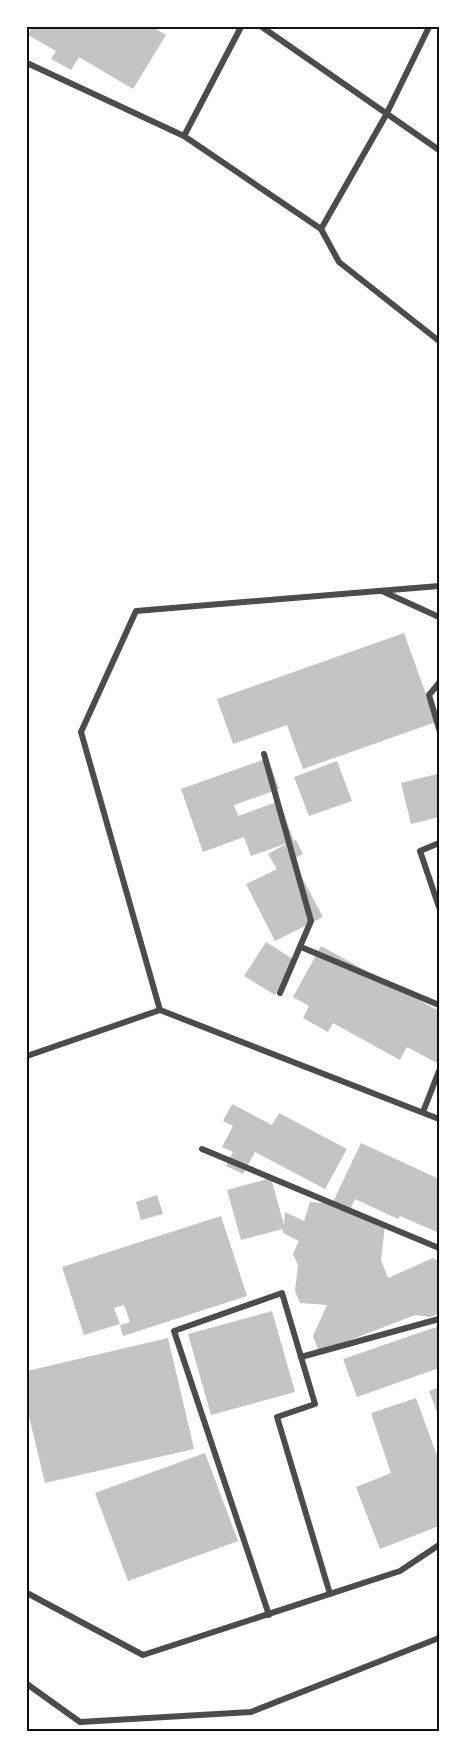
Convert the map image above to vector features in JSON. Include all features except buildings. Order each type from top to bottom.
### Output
[{"type":"street","points":[[184,136],[241,27]]},
{"type":"street","points":[[262,27],[439,150]]},
{"type":"street","points":[[321,229],[386,115],[429,27]]},
{"type":"street","points":[[27,63],[184,136],[321,229],[339,262],[439,341]]},
{"type":"street","points":[[160,1010],[81,732],[136,611],[439,586]]},
{"type":"street","points":[[382,591],[439,617]]},
{"type":"street","points":[[439,682],[429,695],[439,729]]},
{"type":"street","points":[[264,754],[311,921],[280,993]]},
{"type":"street","points":[[439,843],[420,851],[439,907]]},
{"type":"street","points":[[301,946],[439,1005]]},
{"type":"street","points":[[27,1056],[160,1010],[439,1119]]},
{"type":"street","points":[[423,1112],[439,1071]]},
{"type":"street","points":[[202,1149],[439,1248]]},
{"type":"street","points":[[269,1615],[174,1331],[282,1293],[315,1404],[277,1417],[330,1594]]},
{"type":"street","points":[[301,1357],[439,1319]]},
{"type":"street","points":[[27,1593],[143,1655],[400,1570],[439,1545]]},
{"type":"street","points":[[27,1684],[80,1722],[251,1712],[439,1638]]}]
